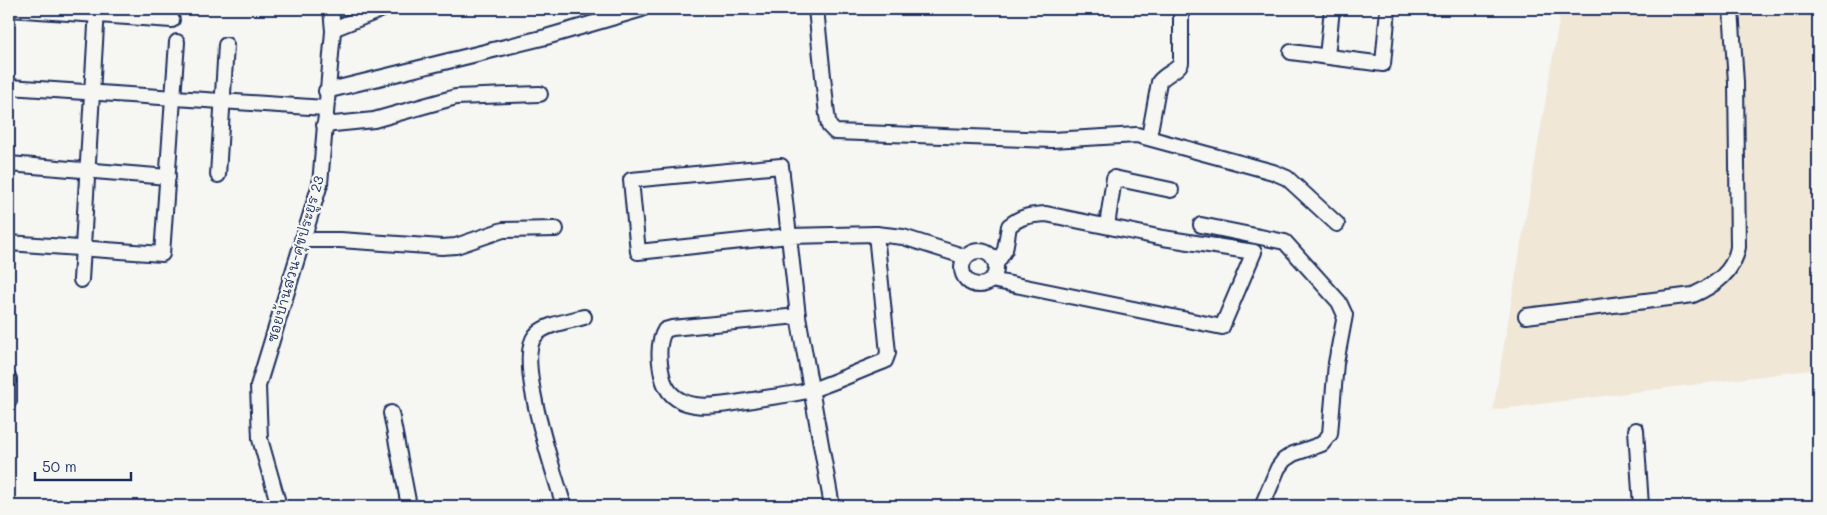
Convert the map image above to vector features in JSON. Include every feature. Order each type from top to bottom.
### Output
[{"type":"street","points":[[9,9],[97,12],[172,20]]},
{"type":"street","name":"ซอยบ้านสวน-ศุขประยูร 23","points":[[279,506],[260,439],[258,386],[320,184],[326,91],[333,29],[331,9]]},
{"type":"street","points":[[333,29],[383,9]]},
{"type":"street","points":[[326,91],[546,36],[642,9]]},
{"type":"street","points":[[816,9],[827,115],[829,126],[835,132],[1052,140],[1122,135],[1149,137],[1273,172],[1287,178],[1337,224]]},
{"type":"street","points":[[1149,137],[1160,82],[1164,76],[1178,69],[1181,63],[1181,9]]},
{"type":"street","points":[[1327,56],[1332,9]]},
{"type":"street","points":[[1291,52],[1383,64],[1388,9]]},
{"type":"street","points":[[1526,316],[1693,294],[1716,283],[1730,270],[1736,260],[1738,247],[1736,82],[1731,9]]},
{"type":"street","points":[[81,280],[97,12]]},
{"type":"street","points":[[9,242],[162,254],[177,42]]},
{"type":"street","points":[[218,175],[226,45]]},
{"type":"street","points":[[9,87],[325,108]]},
{"type":"street","points":[[324,125],[374,120],[456,96],[540,94]]},
{"type":"street","points":[[9,164],[168,177]]},
{"type":"street","points":[[832,506],[798,316],[789,236],[781,166],[631,180],[638,252],[789,236],[876,234],[903,237],[966,257]]},
{"type":"street","points":[[1107,226],[1114,178],[1171,190]]},
{"type":"street","points":[[991,280],[1222,327],[1254,252],[1046,214],[1024,216],[1009,226],[1005,250],[996,264],[995,275],[991,280],[981,285],[969,282],[962,272],[966,257],[970,253],[981,251],[990,255],[996,264]]},
{"type":"street","points":[[1201,225],[1285,242],[1339,302],[1344,315],[1336,363],[1330,434],[1322,444],[1293,454],[1284,460],[1262,506]]},
{"type":"street","points":[[302,240],[340,240],[442,247],[456,246],[503,230],[556,229]]},
{"type":"street","points":[[798,316],[664,330],[659,353],[660,366],[668,391],[674,397],[700,406],[710,407],[812,389],[888,359],[876,234]]},
{"type":"street","points":[[564,506],[532,390],[529,366],[530,348],[535,336],[545,329],[584,317]]},
{"type":"street","points":[[9,379],[9,401]]},
{"type":"street","points":[[391,414],[409,506]]},
{"type":"street","points":[[1636,430],[1641,506]]},
{"type":"shaded area","points":[[1561,9],[1818,9],[1818,369],[1493,410]]}]
